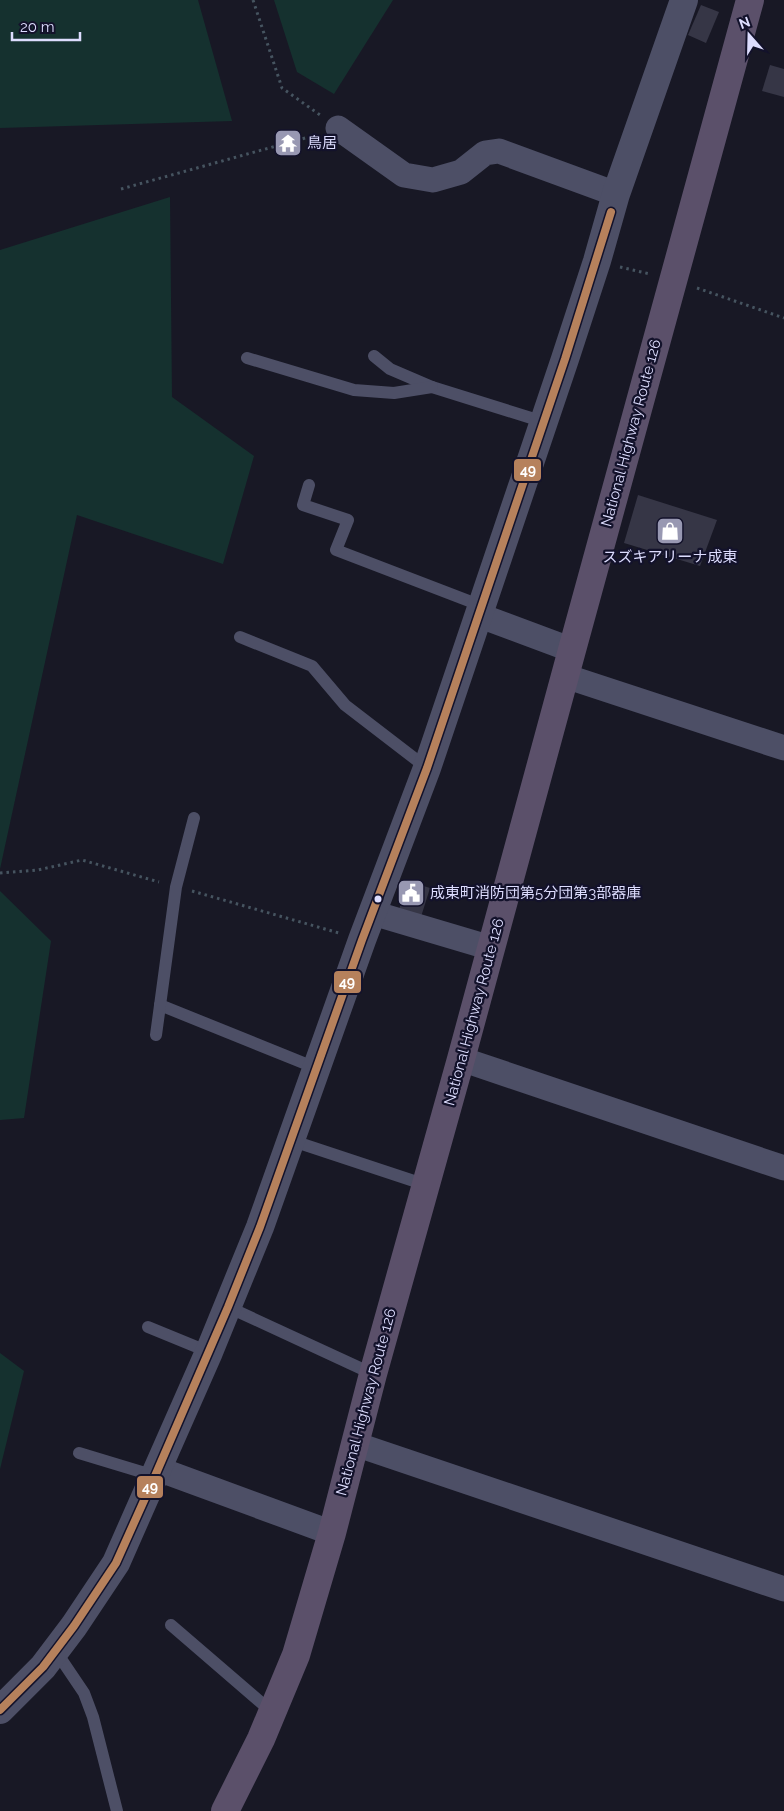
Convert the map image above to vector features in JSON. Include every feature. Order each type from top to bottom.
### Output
[{"type":"highway","name":"National Highway Route 126","points":[[225,1811],[272,1712],[296,1655],[332,1533],[373,1374],[462,1059],[750,0]]},
{"type":"street","points":[[0,1710],[43,1667],[74,1626],[116,1563],[209,1352],[260,1227],[316,1068],[427,768],[544,422],[597,261],[616,194],[684,0]]},
{"type":"street","points":[[338,128],[404,175],[433,180],[461,172],[485,153],[499,151],[616,194]]},
{"type":"street","points":[[480,610],[572,650]]},
{"type":"street","points":[[565,676],[784,748]]},
{"type":"street","points":[[373,913],[491,948]]},
{"type":"street","points":[[462,1059],[784,1168]]},
{"type":"street","points":[[354,1444],[784,1589]]},
{"type":"street","points":[[157,1473],[332,1533]]},
{"type":"lane","points":[[374,356],[390,369],[432,387],[544,422]]},
{"type":"lane","points":[[247,358],[354,390],[394,393],[432,387]]},
{"type":"lane","points":[[309,486],[303,505],[348,520],[336,550],[480,610]]},
{"type":"lane","points":[[240,637],[312,666],[345,706],[427,768]]},
{"type":"lane","points":[[156,1035],[176,886],[194,818]]},
{"type":"lane","points":[[160,1005],[316,1068]]},
{"type":"lane","points":[[290,1140],[426,1186]]},
{"type":"lane","points":[[228,1307],[373,1374]]},
{"type":"lane","points":[[148,1327],[209,1352]]},
{"type":"lane","points":[[79,1453],[157,1473]]},
{"type":"lane","points":[[171,1625],[272,1712]]},
{"type":"lane","points":[[55,1650],[84,1693],[93,1718],[117,1811]]},
{"type":"path","points":[[253,0],[282,88],[338,128]]},
{"type":"path","points":[[121,190],[338,128]]},
{"type":"green space","points":[[0,0],[198,0],[232,121],[0,128]]},
{"type":"green space","points":[[274,0],[393,0],[334,94],[297,72]]},
{"type":"green space","points":[[170,197],[172,397],[254,456],[223,564],[77,515],[0,869],[0,250]]},
{"type":"green space","points":[[0,891],[51,941],[24,1118],[0,1120]]},
{"type":"green space","points":[[0,1353],[24,1371],[0,1469]]},
{"type":"building","points":[[701,5],[719,12],[706,43],[688,35]]},
{"type":"building","points":[[770,65],[784,69],[784,97],[762,91]]},
{"type":"building","name":"スズキアリーナ成東","points":[[638,495],[717,520],[700,566],[624,543]]},
{"type":"building","points":[[408,881],[430,888],[420,920],[398,913]]},
{"type":"transit line","name":"49","points":[[0,1710],[43,1667],[74,1626],[116,1563],[228,1307],[260,1227],[362,940],[427,768],[565,359],[611,212]]},
{"type":"place","name":"鳥居","points":[[288,143]]},
{"type":"place","name":"スズキアリーナ成東","points":[[670,531]]},
{"type":"place","name":"成東町消防団第5分団第3部器庫","points":[[411,893]]}]
